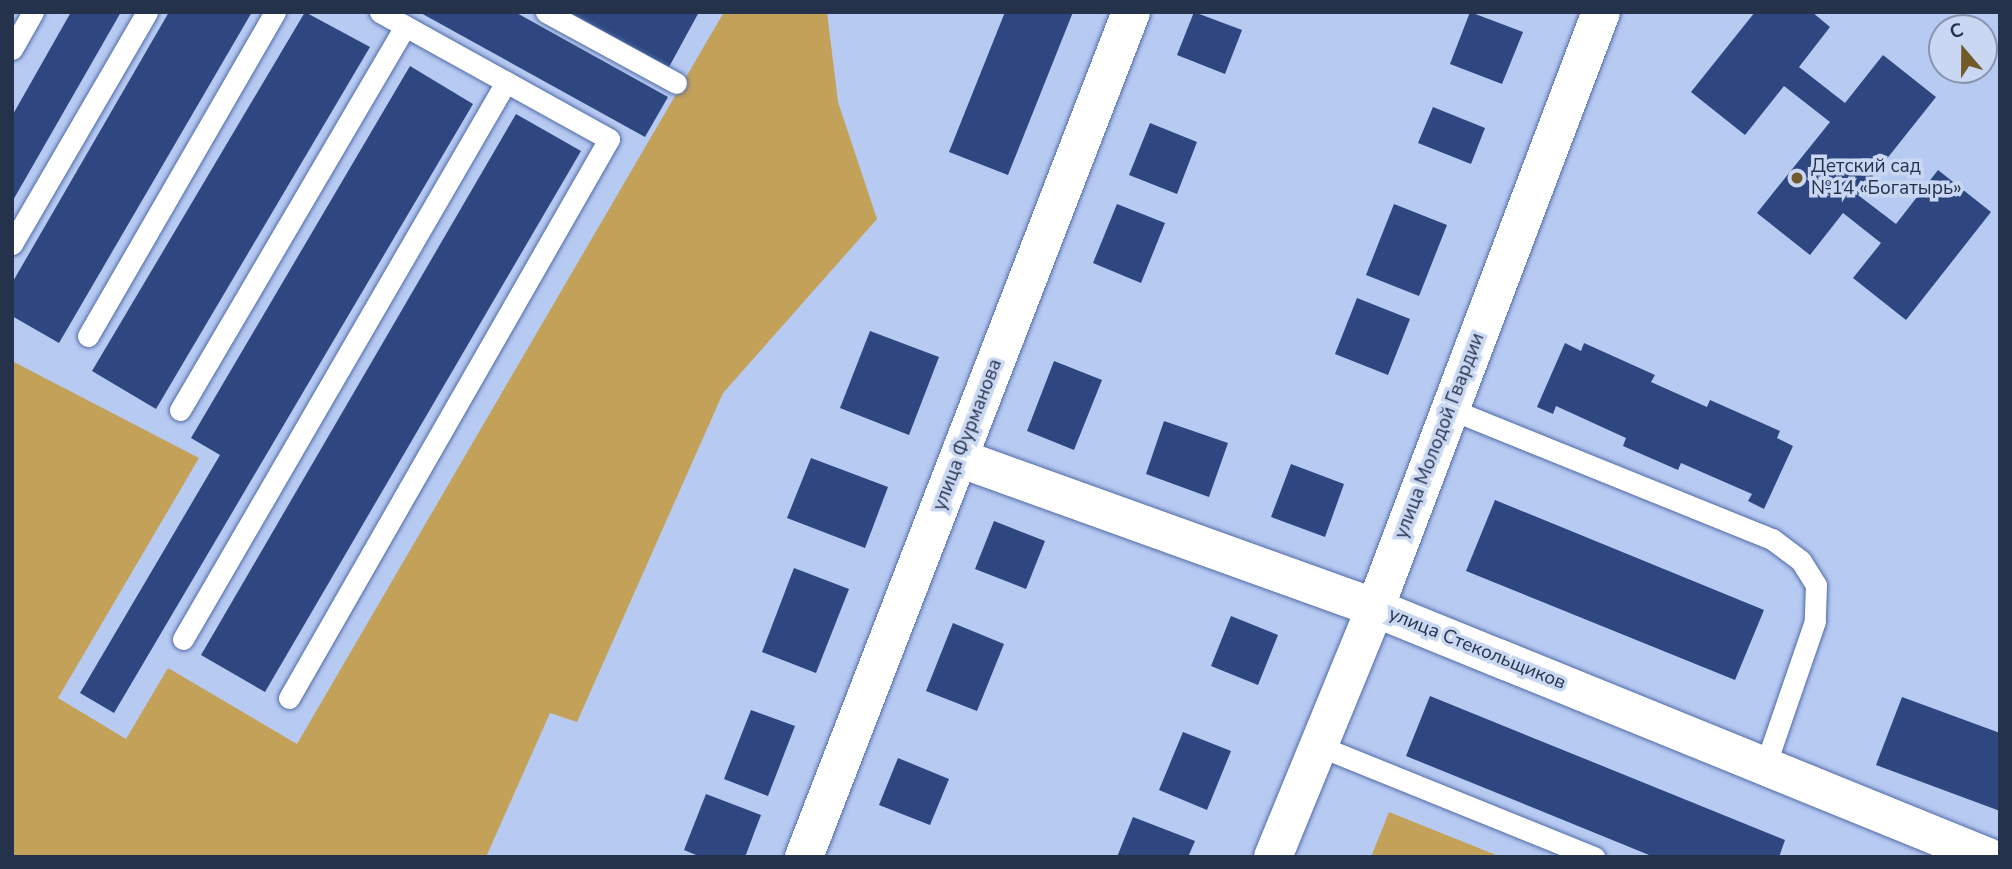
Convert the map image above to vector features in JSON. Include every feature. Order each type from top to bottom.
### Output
[{"type":"street","name":"улица Фурманова","points":[[816,853],[960,458],[1131,12]]},
{"type":"street","name":"улица Молодой Гвардии","points":[[1273,857],[1375,608],[1601,12]]},
{"type":"street","name":"улица Стекольщиков","points":[[960,458],[1375,608],[1988,857]]},
{"type":"lane","points":[[12,49],[33,12]]},
{"type":"lane","points":[[12,244],[147,12]]},
{"type":"lane","points":[[88,336],[275,12]]},
{"type":"lane","points":[[289,698],[609,139],[380,12]]},
{"type":"lane","points":[[546,12],[676,83]]},
{"type":"lane","points":[[180,410],[405,26]]},
{"type":"lane","points":[[183,639],[506,82]]},
{"type":"lane","points":[[1450,410],[1772,539],[1801,561],[1816,585],[1815,621],[1765,766]]},
{"type":"lane","points":[[1319,746],[1594,857]]},
{"type":"shaded area","points":[[724,12],[827,12],[838,102],[877,219],[723,393],[577,722],[550,713],[486,857],[12,857],[12,361],[199,458],[58,698],[126,739],[168,668],[297,744]]},
{"type":"shaded area","points":[[1389,812],[1501,857],[1371,857]]},
{"type":"building","points":[[71,12],[121,12],[12,202],[12,116]]},
{"type":"building","points":[[169,12],[252,12],[59,343],[12,316],[12,283]]},
{"type":"building","points":[[305,12],[370,47],[156,409],[92,371]]},
{"type":"building","points":[[419,12],[515,12],[668,97],[645,137]]},
{"type":"building","points":[[569,12],[699,12],[669,67]]},
{"type":"building","points":[[1005,12],[1073,12],[1008,175],[949,152]]},
{"type":"building","points":[[1194,12],[1242,30],[1225,74],[1177,55]]},
{"type":"building","points":[[1470,12],[1523,32],[1502,84],[1450,64]]},
{"type":"building","points":[[1755,12],[1812,12],[1830,27],[1799,67],[1845,103],[1883,55],[1936,97],[1858,195],[1896,224],[1938,170],[1991,212],[1906,320],[1853,278],[1881,243],[1843,213],[1810,255],[1757,213],[1830,122],[1784,86],[1745,135],[1691,92]]},
{"type":"building","points":[[410,66],[473,104],[114,713],[80,693],[220,455],[191,438]]},
{"type":"building","points":[[1433,107],[1485,128],[1471,164],[1418,143]]},
{"type":"building","points":[[516,114],[581,151],[265,692],[201,655]]},
{"type":"building","points":[[1150,123],[1197,142],[1177,194],[1129,175]]},
{"type":"building","points":[[1117,204],[1165,223],[1141,283],[1093,263]]},
{"type":"building","points":[[1394,204],[1447,225],[1419,296],[1366,275]]},
{"type":"building","points":[[1357,298],[1410,319],[1388,375],[1335,354]]},
{"type":"building","points":[[870,331],[939,357],[909,435],[840,408]]},
{"type":"building","points":[[1565,343],[1581,351],[1584,343],[1655,375],[1651,382],[1707,407],[1710,400],[1780,431],[1777,438],[1793,446],[1764,509],[1748,501],[1752,494],[1681,463],[1678,470],[1623,446],[1626,438],[1556,406],[1553,414],[1537,407]]},
{"type":"building","points":[[1054,361],[1102,380],[1074,450],[1027,431]]},
{"type":"building","points":[[1164,421],[1228,443],[1209,497],[1146,474]]},
{"type":"building","points":[[811,458],[888,487],[865,548],[787,518]]},
{"type":"building","points":[[1291,464],[1344,484],[1325,537],[1271,517]]},
{"type":"building","points":[[1495,500],[1764,610],[1735,680],[1466,571]]},
{"type":"building","points":[[994,521],[1045,541],[1026,589],[975,569]]},
{"type":"building","points":[[794,568],[849,589],[816,673],[762,652]]},
{"type":"building","points":[[1231,616],[1278,635],[1258,685],[1211,666]]},
{"type":"building","points":[[953,623],[1004,644],[977,711],[926,691]]},
{"type":"building","points":[[1430,696],[1785,840],[1779,857],[1654,857],[1406,756]]},
{"type":"building","points":[[1902,697],[2000,733],[2000,811],[1876,765]]},
{"type":"building","points":[[751,710],[795,726],[768,796],[724,779]]},
{"type":"building","points":[[1183,732],[1231,751],[1207,810],[1159,790]]},
{"type":"building","points":[[898,758],[949,779],[930,825],[879,805]]},
{"type":"building","points":[[706,794],[761,815],[745,857],[701,857],[684,850]]},
{"type":"building","points":[[1133,817],[1195,841],[1188,857],[1117,857]]},
{"type":"place","name":"Детский сад №14 «Богатырь»","points":[[1797,178]]}]
